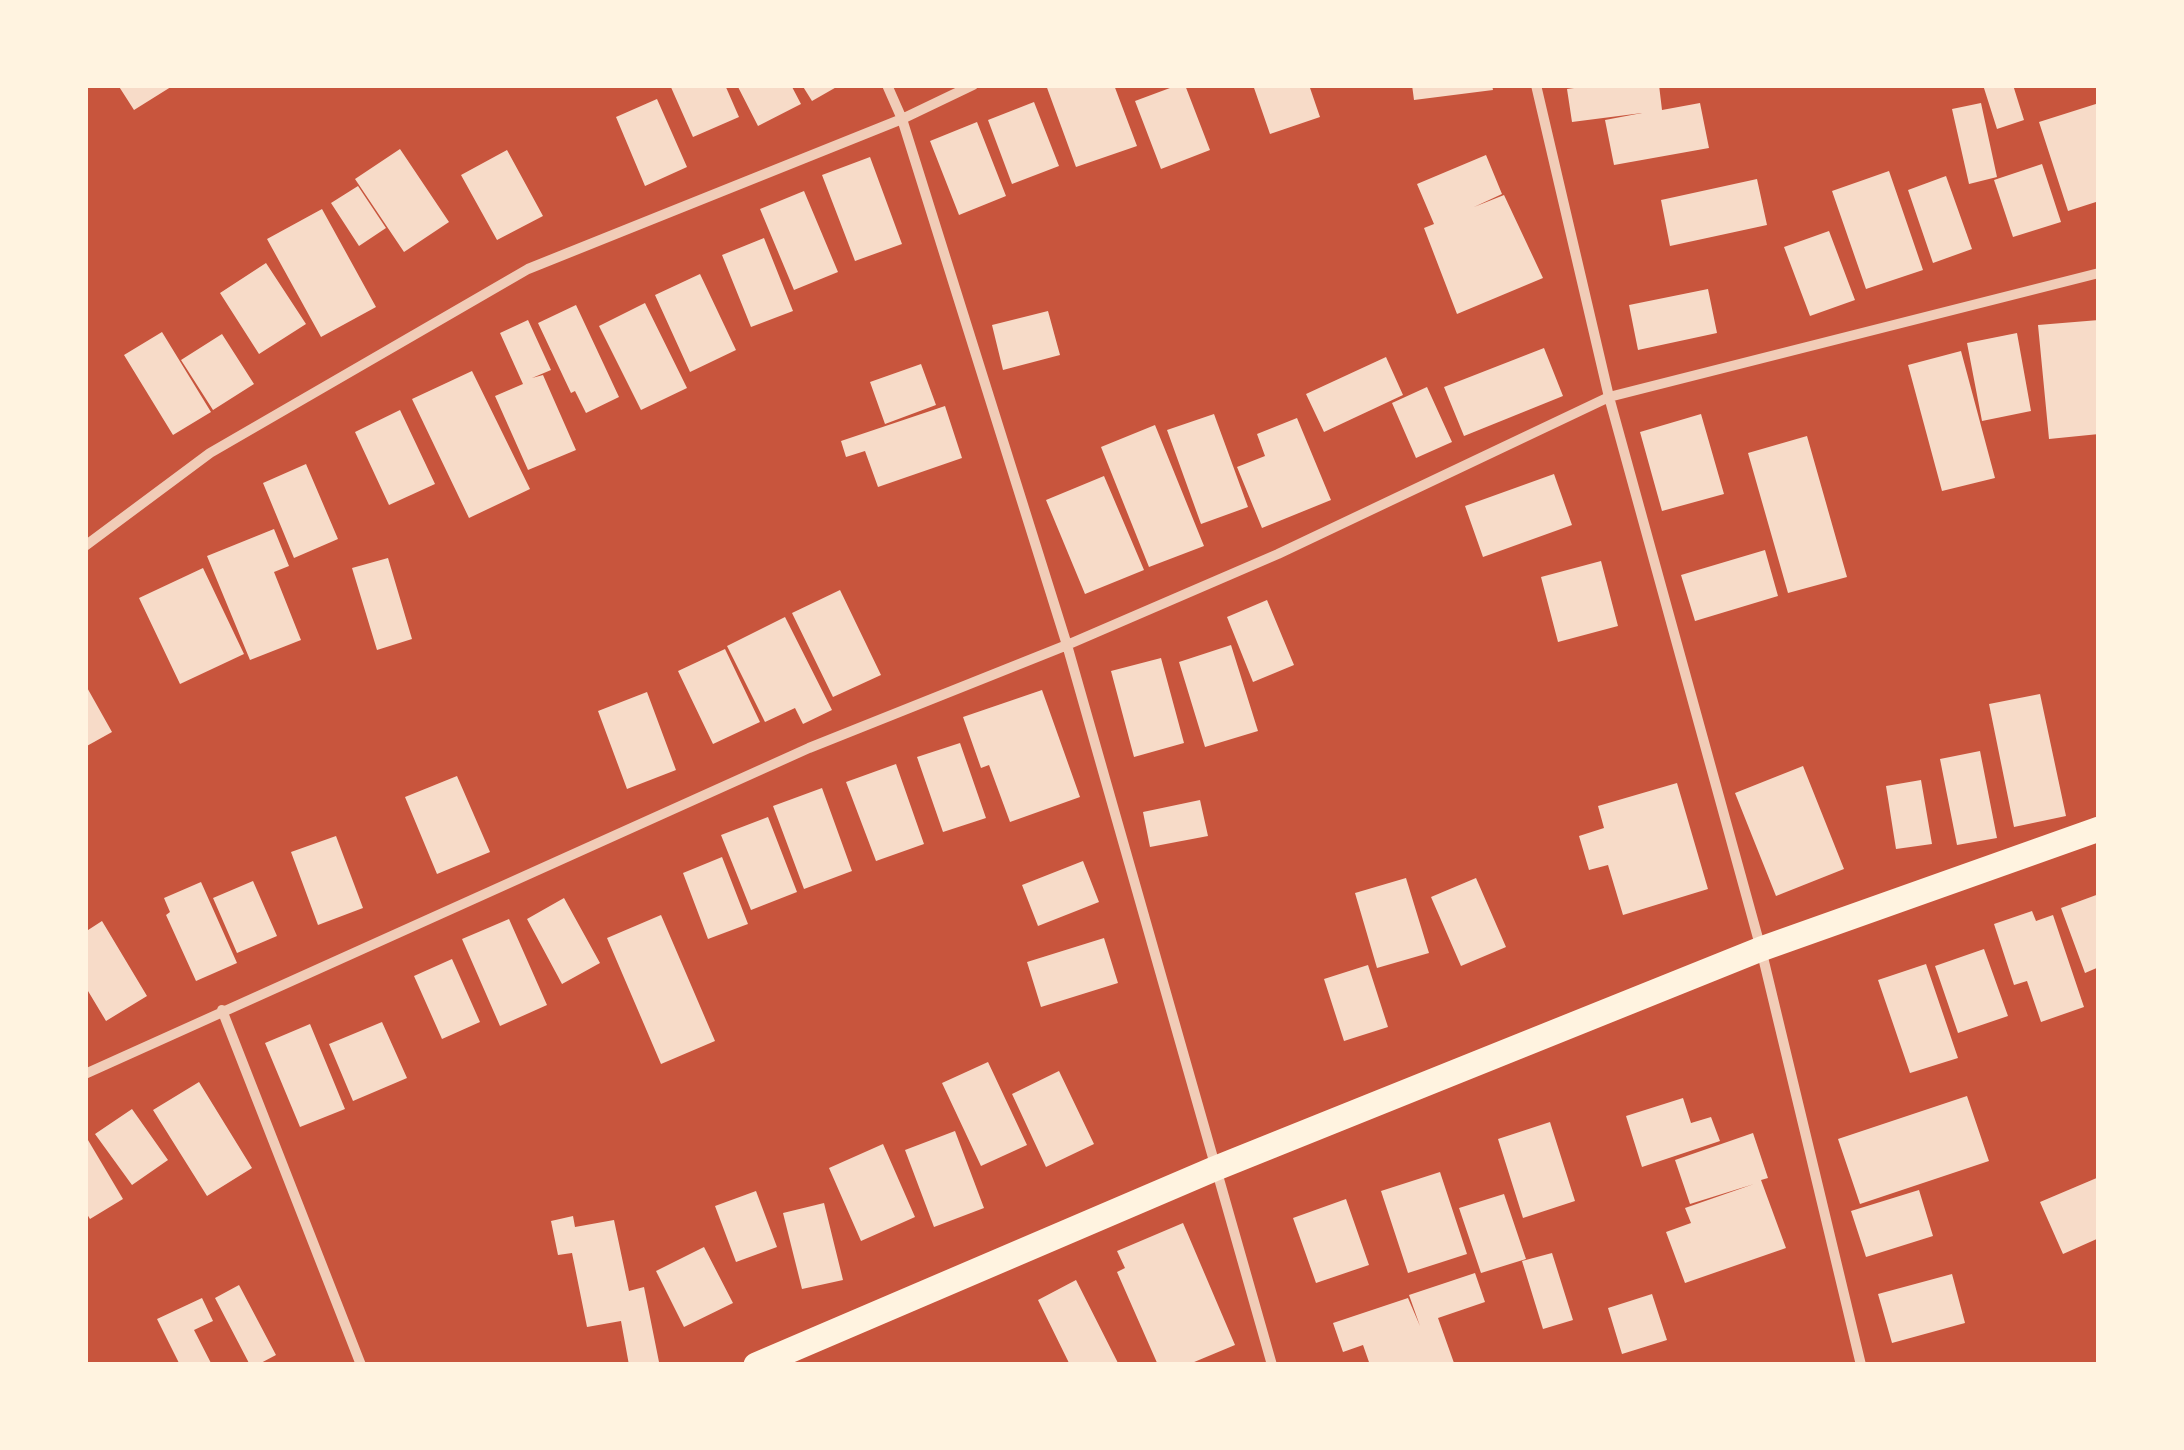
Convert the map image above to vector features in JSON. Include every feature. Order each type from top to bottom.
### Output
[{"type":"main road","points":[[756,1365],[1214,1169],[1761,949],[2099,829]]},
{"type":"street","points":[[887,85],[902,119],[1067,646],[1272,1365]]},
{"type":"street","points":[[85,546],[210,453],[528,269],[902,119],[973,85]]},
{"type":"street","points":[[1536,85],[1609,397],[1761,949],[1861,1365]]},
{"type":"street","points":[[85,1074],[810,748],[1067,646],[1278,554],[1609,397],[2099,273]]},
{"type":"street","points":[[222,1010],[361,1365]]},
{"type":"building","points":[[118,85],[174,85],[134,110]]},
{"type":"building","points":[[670,85],[725,85],[739,117],[693,137]]},
{"type":"building","points":[[737,85],[791,85],[801,104],[758,126]]},
{"type":"building","points":[[802,85],[840,85],[812,101]]},
{"type":"building","points":[[1046,85],[1114,85],[1137,146],[1076,167]]},
{"type":"building","points":[[1185,85],[1210,150],[1161,169],[1135,101]]},
{"type":"building","points":[[1253,85],[1309,85],[1320,117],[1270,134]]},
{"type":"building","points":[[1412,85],[1492,85],[1493,90],[1414,100]]},
{"type":"building","points":[[1659,85],[1662,110],[1700,103],[1709,148],[1614,165],[1605,120],[1642,113],[1572,122],[1567,89]]},
{"type":"building","points":[[1983,85],[2013,85],[2024,120],[1997,129]]},
{"type":"building","points":[[657,99],[687,167],[645,186],[616,117]]},
{"type":"building","points":[[1034,102],[1059,166],[1012,184],[988,120]]},
{"type":"building","points":[[1981,103],[1997,177],[1969,184],[1952,109]]},
{"type":"building","points":[[2099,103],[2099,201],[2068,211],[2039,122]]},
{"type":"building","points":[[977,122],[1006,196],[959,215],[930,141]]},
{"type":"building","points":[[400,149],[449,222],[404,252],[355,179]]},
{"type":"building","points":[[507,150],[543,216],[497,240],[461,175]]},
{"type":"building","points":[[1486,155],[1502,194],[1474,207],[1504,195],[1543,278],[1457,314],[1424,228],[1434,224],[1417,184]]},
{"type":"building","points":[[870,157],[902,244],[855,261],[822,175]]},
{"type":"building","points":[[2042,164],[2061,222],[2013,237],[1994,180]]},
{"type":"building","points":[[1889,171],[1923,270],[1866,289],[1832,191]]},
{"type":"building","points":[[1946,176],[1972,249],[1933,263],[1908,190]]},
{"type":"building","points":[[1757,179],[1767,225],[1670,246],[1661,200]]},
{"type":"building","points":[[358,186],[386,228],[359,246],[331,203]]},
{"type":"building","points":[[804,191],[838,272],[794,290],[760,209]]},
{"type":"building","points":[[322,209],[376,307],[321,337],[267,239]]},
{"type":"building","points":[[1829,231],[1855,300],[1810,316],[1784,247]]},
{"type":"building","points":[[764,238],[793,311],[751,327],[722,255]]},
{"type":"building","points":[[266,263],[306,324],[259,354],[220,293]]},
{"type":"building","points":[[700,274],[736,350],[690,372],[655,295]]},
{"type":"building","points":[[1708,289],[1717,333],[1638,350],[1629,305]]},
{"type":"building","points":[[645,303],[687,388],[641,410],[599,326]]},
{"type":"building","points":[[576,305],[619,397],[586,413],[575,391],[571,393],[538,323]]},
{"type":"building","points":[[1048,311],[1060,355],[1003,370],[992,325]]},
{"type":"building","points":[[528,320],[551,370],[532,378],[543,375],[576,450],[528,470],[495,396],[523,384],[500,333]]},
{"type":"building","points":[[2099,320],[2099,434],[2049,439],[2038,325]]},
{"type":"building","points":[[162,332],[211,412],[173,435],[124,355]]},
{"type":"building","points":[[2017,333],[2031,411],[1982,421],[1967,343]]},
{"type":"building","points":[[222,334],[254,384],[213,410],[181,360]]},
{"type":"building","points":[[1544,348],[1563,396],[1464,436],[1444,387]]},
{"type":"building","points":[[1961,351],[1995,478],[1942,491],[1908,365]]},
{"type":"building","points":[[1386,357],[1403,395],[1324,432],[1306,394]]},
{"type":"building","points":[[921,364],[936,405],[885,424],[870,382]]},
{"type":"building","points":[[472,371],[530,489],[469,518],[412,399]]},
{"type":"building","points":[[1427,387],[1452,442],[1416,458],[1392,403]]},
{"type":"building","points":[[945,406],[962,458],[878,487],[865,451],[846,457],[841,441]]},
{"type":"building","points":[[400,410],[435,484],[389,505],[355,432]]},
{"type":"building","points":[[1214,414],[1248,507],[1201,524],[1167,430]]},
{"type":"building","points":[[1701,414],[1724,494],[1662,511],[1640,432]]},
{"type":"building","points":[[1297,418],[1331,500],[1262,528],[1237,467],[1265,456],[1257,434]]},
{"type":"building","points":[[1155,425],[1204,546],[1149,567],[1101,447]]},
{"type":"building","points":[[1807,436],[1847,577],[1788,593],[1748,453]]},
{"type":"building","points":[[306,464],[338,539],[294,558],[263,483]]},
{"type":"building","points":[[1554,474],[1572,525],[1483,557],[1465,506]]},
{"type":"building","points":[[1104,476],[1144,570],[1085,594],[1046,500]]},
{"type":"building","points":[[274,529],[289,566],[274,572],[301,640],[250,660],[207,556]]},
{"type":"building","points":[[1765,550],[1778,596],[1695,621],[1681,575]]},
{"type":"building","points":[[388,558],[412,639],[377,650],[352,568]]},
{"type":"building","points":[[1601,561],[1618,626],[1558,642],[1541,577]]},
{"type":"building","points":[[203,568],[244,654],[180,684],[139,598]]},
{"type":"building","points":[[840,590],[881,675],[833,697],[792,613]]},
{"type":"building","points":[[1267,600],[1294,665],[1253,682],[1227,617]]},
{"type":"building","points":[[785,617],[832,710],[803,724],[795,708],[765,722],[727,646]]},
{"type":"building","points":[[1231,645],[1258,731],[1205,747],[1179,662]]},
{"type":"building","points":[[725,649],[760,722],[713,744],[678,671]]},
{"type":"building","points":[[1161,658],[1184,743],[1134,757],[1111,671]]},
{"type":"building","points":[[85,684],[112,732],[85,747]]},
{"type":"building","points":[[1042,690],[1080,797],[1010,822],[989,765],[981,768],[963,717]]},
{"type":"building","points":[[647,692],[676,770],[627,789],[598,711]]},
{"type":"building","points":[[2040,694],[2066,816],[2014,827],[1989,704]]},
{"type":"building","points":[[960,743],[986,818],[943,832],[917,757]]},
{"type":"building","points":[[1980,751],[1997,838],[1957,845],[1940,759]]},
{"type":"building","points":[[896,764],[924,844],[876,861],[846,782]]},
{"type":"building","points":[[1803,766],[1844,869],[1776,896],[1735,793]]},
{"type":"building","points":[[457,776],[490,852],[437,874],[405,797]]},
{"type":"building","points":[[1921,780],[1932,844],[1896,849],[1886,786]]},
{"type":"building","points":[[1677,783],[1708,889],[1623,915],[1608,865],[1589,870],[1579,836],[1604,828],[1598,806]]},
{"type":"building","points":[[822,788],[852,871],[804,889],[773,806]]},
{"type":"building","points":[[1200,800],[1208,836],[1150,847],[1143,812]]},
{"type":"building","points":[[768,817],[797,892],[751,910],[721,835]]},
{"type":"building","points":[[336,836],[363,908],[318,925],[291,852]]},
{"type":"building","points":[[722,857],[748,924],[708,939],[683,873]]},
{"type":"building","points":[[1083,861],[1099,902],[1038,926],[1022,885]]},
{"type":"building","points":[[1406,878],[1429,953],[1377,968],[1355,893]]},
{"type":"building","points":[[1476,878],[1506,947],[1461,966],[1431,897]]},
{"type":"building","points":[[253,881],[277,936],[237,953],[213,898]]},
{"type":"building","points":[[201,882],[237,963],[196,981],[166,915],[170,912],[164,898]]},
{"type":"building","points":[[2099,894],[2099,967],[2085,973],[2061,908]]},
{"type":"building","points":[[564,898],[600,963],[562,984],[527,919]]},
{"type":"building","points":[[2032,911],[2036,921],[2053,915],[2084,1007],[2041,1022],[2027,981],[2014,985],[1994,924]]},
{"type":"building","points":[[661,915],[715,1041],[661,1064],[607,938]]},
{"type":"building","points":[[509,919],[547,1005],[500,1026],[462,939]]},
{"type":"building","points":[[102,921],[147,996],[106,1021],[85,986],[85,932]]},
{"type":"building","points":[[1104,938],[1118,983],[1041,1007],[1027,962]]},
{"type":"building","points":[[1984,949],[2008,1016],[1958,1033],[1935,966]]},
{"type":"building","points":[[452,959],[480,1022],[442,1039],[414,976]]},
{"type":"building","points":[[1926,964],[1958,1058],[1910,1073],[1878,980]]},
{"type":"building","points":[[1368,965],[1388,1027],[1344,1041],[1324,979]]},
{"type":"building","points":[[382,1022],[407,1078],[353,1101],[329,1044]]},
{"type":"building","points":[[310,1024],[345,1109],[300,1127],[265,1043]]},
{"type":"building","points":[[988,1062],[1027,1145],[981,1166],[942,1083]]},
{"type":"building","points":[[1059,1071],[1094,1144],[1046,1167],[1012,1094]]},
{"type":"building","points":[[199,1082],[252,1168],[207,1196],[153,1110]]},
{"type":"building","points":[[1967,1096],[1989,1161],[1860,1204],[1838,1139]]},
{"type":"building","points":[[1683,1098],[1691,1123],[1711,1117],[1720,1141],[1642,1167],[1626,1116]]},
{"type":"building","points":[[132,1109],[168,1160],[132,1185],[95,1134]]},
{"type":"building","points":[[1550,1122],[1575,1201],[1523,1218],[1498,1139]]},
{"type":"building","points":[[955,1131],[984,1208],[934,1227],[905,1150]]},
{"type":"building","points":[[1753,1133],[1768,1178],[1761,1180],[1786,1248],[1685,1283],[1666,1232],[1691,1223],[1685,1208],[1754,1184],[1690,1204],[1675,1160]]},
{"type":"building","points":[[85,1135],[123,1199],[90,1219],[85,1211]]},
{"type":"building","points":[[883,1144],[915,1217],[861,1241],[829,1168]]},
{"type":"building","points":[[1440,1172],[1467,1254],[1408,1273],[1381,1191]]},
{"type":"building","points":[[2099,1177],[2099,1238],[2063,1254],[2040,1202]]},
{"type":"building","points":[[1919,1190],[1933,1236],[1866,1257],[1851,1211]]},
{"type":"building","points":[[756,1191],[777,1247],[736,1262],[715,1206]]},
{"type":"building","points":[[1504,1194],[1526,1259],[1481,1273],[1459,1208]]},
{"type":"building","points":[[1346,1199],[1369,1265],[1316,1283],[1293,1218]]},
{"type":"building","points":[[824,1203],[843,1280],[802,1289],[783,1213]]},
{"type":"building","points":[[573,1216],[575,1227],[614,1220],[629,1291],[644,1287],[659,1362],[629,1365],[621,1321],[587,1327],[572,1253],[558,1255],[551,1221]]},
{"type":"building","points":[[1183,1223],[1235,1345],[1187,1365],[1158,1365],[1117,1272],[1125,1268],[1117,1251]]},
{"type":"building","points":[[704,1247],[733,1303],[684,1327],[656,1271]]},
{"type":"building","points":[[1552,1253],[1573,1320],[1543,1329],[1522,1261]]},
{"type":"building","points":[[1475,1273],[1485,1302],[1438,1318],[1454,1363],[1370,1365],[1363,1345],[1343,1352],[1333,1323],[1408,1298],[1420,1326],[1409,1295]]},
{"type":"building","points":[[1952,1274],[1965,1323],[1892,1343],[1878,1294]]},
{"type":"building","points":[[1076,1280],[1119,1365],[1070,1365],[1038,1300]]},
{"type":"building","points":[[239,1285],[276,1355],[257,1365],[250,1365],[215,1298]]},
{"type":"building","points":[[1652,1294],[1667,1340],[1622,1354],[1608,1308]]},
{"type":"building","points":[[202,1298],[213,1321],[194,1330],[212,1365],[180,1365],[157,1319]]}]
